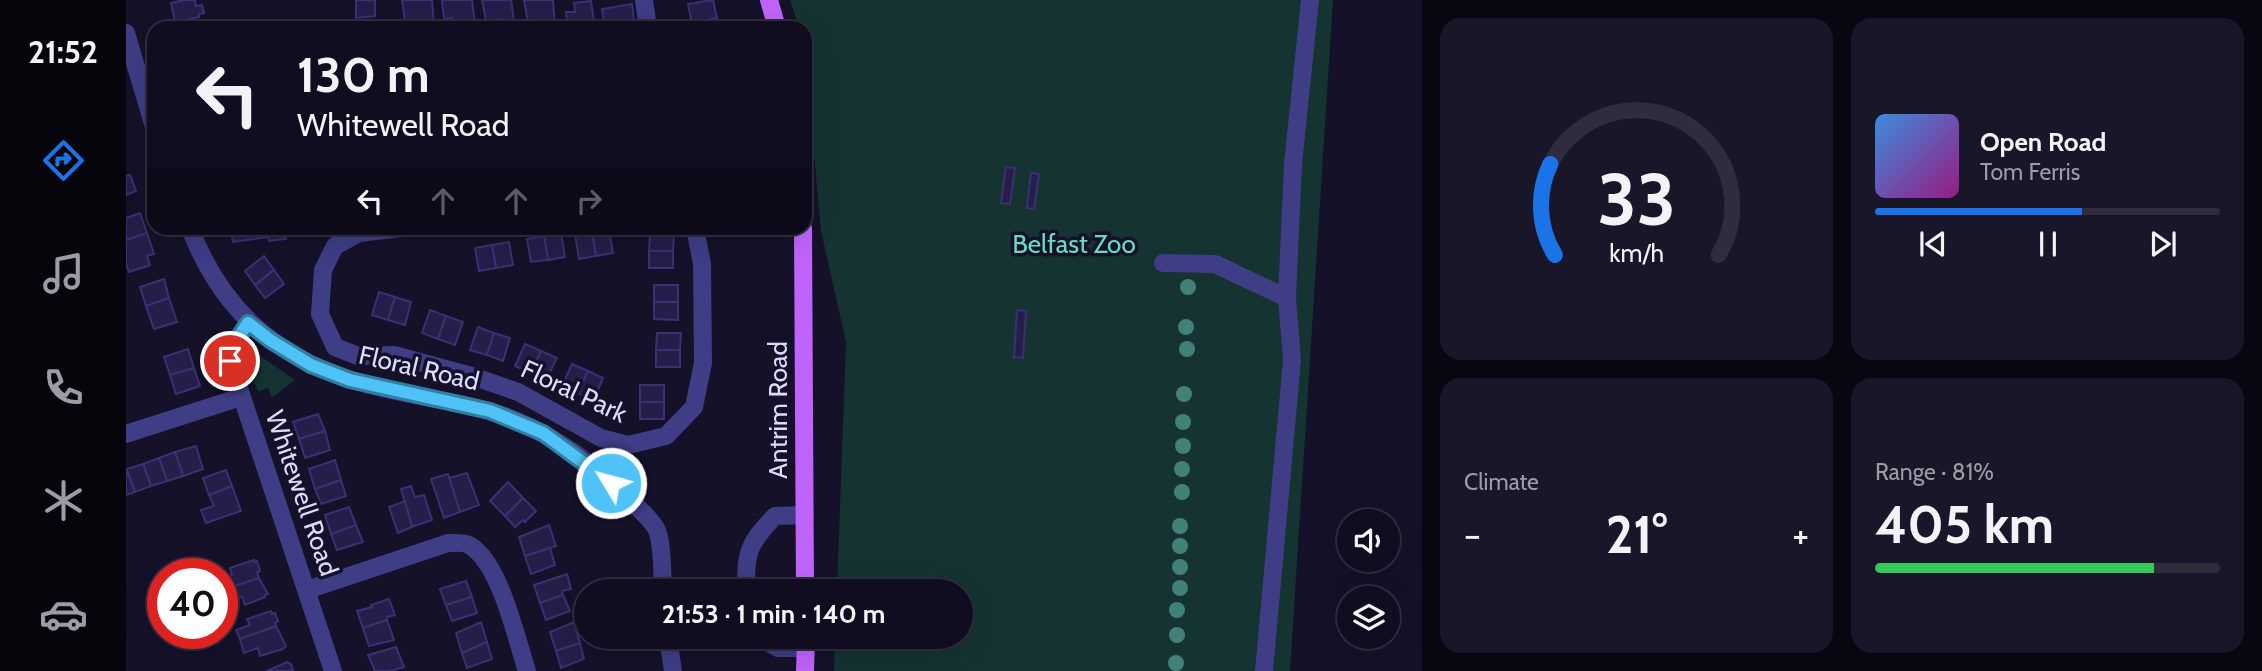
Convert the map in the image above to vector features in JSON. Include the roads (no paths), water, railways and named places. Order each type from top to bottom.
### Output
[{"type":"main road","points":[[769,0],[775,21]]},
{"type":"main road","name":"Antrim Road","points":[[803,235],[806,579]]},
{"type":"main road","points":[[805,671],[806,649]]},
{"type":"street","points":[[644,0],[647,21]]},
{"type":"street","points":[[1264,671],[1292,360],[1287,298],[1293,164],[1310,0]]},
{"type":"street","points":[[126,33],[147,104]]},
{"type":"street","points":[[193,235],[208,269],[248,323]]},
{"type":"street","name":"Floral Park","points":[[355,235],[335,246],[323,270],[320,314],[335,347],[358,356],[394,355],[426,363],[518,393],[601,438],[628,445],[666,436],[694,407],[703,363],[702,264],[696,235]]},
{"type":"street","points":[[1163,263],[1214,264],[1287,298]]},
{"type":"street","name":"Floral Road","points":[[248,323],[311,365],[350,380],[490,411],[543,433],[611,483],[658,532],[662,579]]},
{"type":"street","name":"Whitewell Road","points":[[248,323],[236,341],[230,361],[334,671]]},
{"type":"street","points":[[419,396],[426,363]]},
{"type":"street","points":[[127,430],[241,397]]},
{"type":"street","points":[[746,579],[746,563],[754,538],[775,516],[805,515]]},
{"type":"street","points":[[307,590],[448,543],[467,544],[481,555],[495,574],[527,671]]},
{"type":"street","points":[[670,649],[673,671]]},
{"type":"park label","name":"Belfast Zoo","points":[[1074,244]]}]
